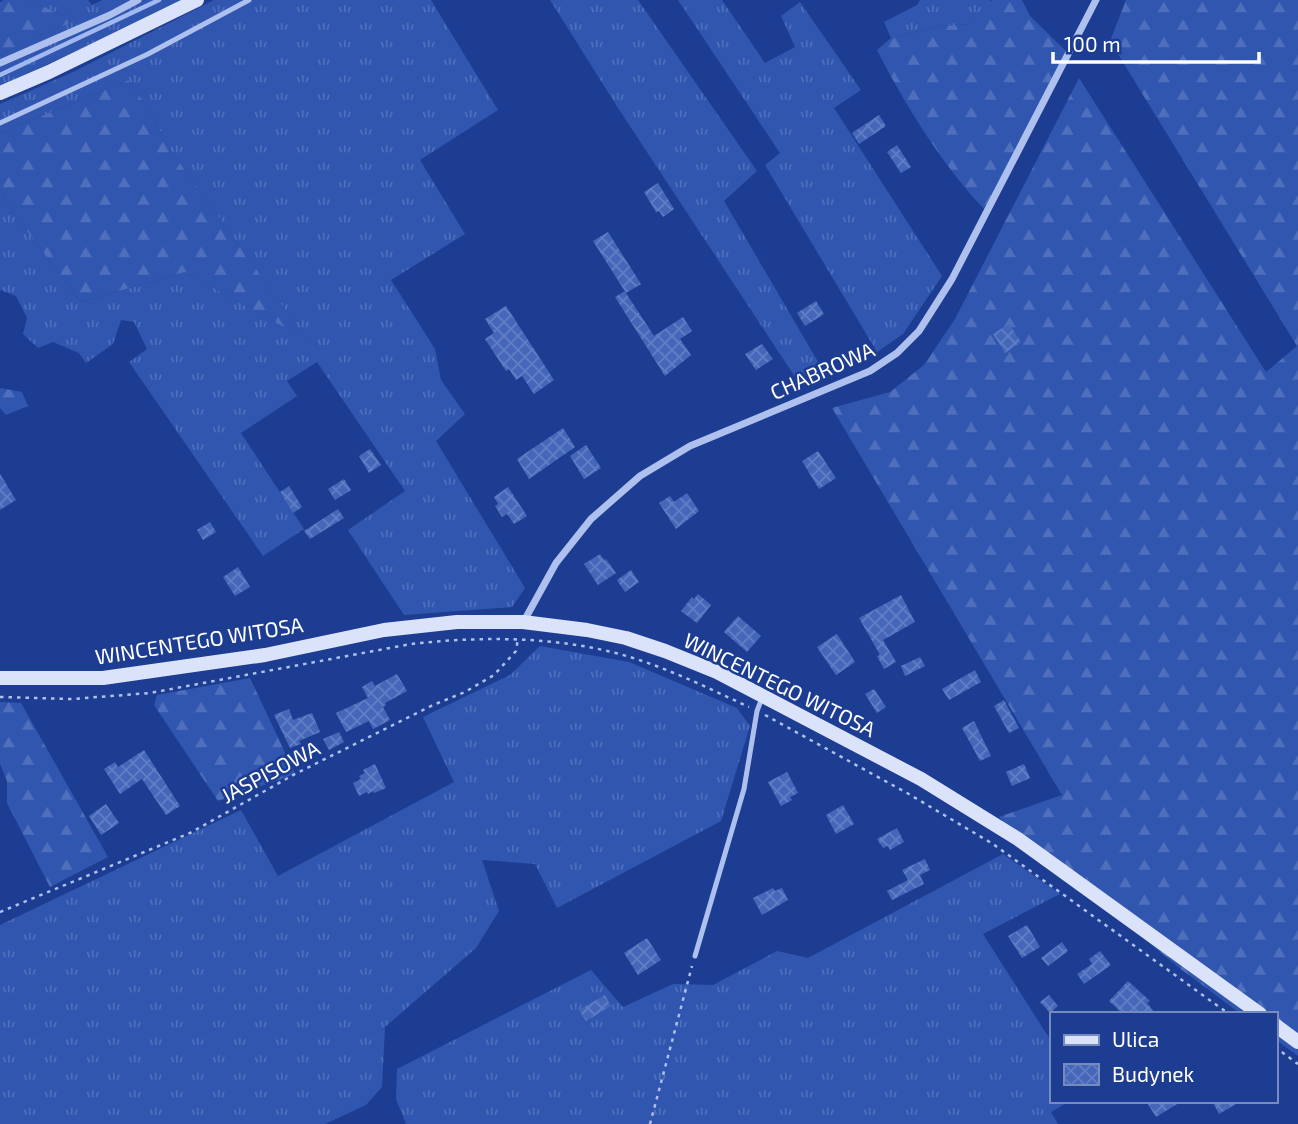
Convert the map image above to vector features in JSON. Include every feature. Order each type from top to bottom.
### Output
[{"type":"main road","points":[[0,93],[197,0]]},
{"type":"main road","name":"WINCENTEGO WITOSA","points":[[0,678],[103,678],[265,655],[384,630],[457,622],[523,622],[626,638],[676,655],[763,695],[921,779],[1018,839],[1257,1012]]},
{"type":"main road","points":[[1277,1026],[1298,1042]]},
{"type":"street","points":[[0,63],[138,0]]},
{"type":"street","name":"CHABROWA","points":[[523,622],[556,563],[591,519],[640,477],[690,446],[870,372],[897,353],[919,331],[952,279],[1096,0]]},
{"type":"lane","points":[[0,123],[149,54],[248,0]]},
{"type":"lane","points":[[695,956],[744,789],[757,711],[763,695]]},
{"type":"path","name":"JASPISOWA","points":[[0,912],[190,833],[295,774],[433,705],[465,692],[494,675],[516,651],[523,622]]},
{"type":"path","points":[[0,697],[72,699],[150,693],[411,643],[455,639],[517,639],[581,646],[631,657],[679,674],[757,711],[907,793],[993,844],[1226,1012]]},
{"type":"path","points":[[650,1124],[695,956]]},
{"type":"path","points":[[1277,1048],[1298,1064]]},
{"type":"green space","points":[[29,0],[88,0],[92,5],[102,0],[182,0],[0,86],[0,55],[77,19]]},
{"type":"green space","points":[[29,0],[78,19],[0,55],[0,2]]},
{"type":"green space","points":[[214,0],[431,0],[498,110],[420,160],[465,234],[391,280],[435,349],[441,380],[465,414],[436,441],[525,588],[512,607],[404,615],[348,530],[405,491],[317,362],[287,381],[297,396],[241,433],[304,529],[263,556],[129,362],[147,349],[134,322],[121,320],[113,344],[86,363],[79,353],[53,342],[38,348],[23,334],[27,318],[16,296],[0,290],[0,188],[14,214],[81,302],[185,272],[306,339],[169,148],[129,80],[0,133],[0,104],[73,72]]},
{"type":"green space","points":[[550,0],[638,0],[757,171],[724,201],[824,372],[801,386]]},
{"type":"green space","points":[[678,0],[722,0],[765,63],[795,47],[781,16],[800,2],[861,90],[834,108],[942,276],[903,334],[877,352],[765,165],[780,153]]},
{"type":"green space","points":[[920,0],[991,2],[969,24],[939,26],[891,38],[884,22],[917,5]]},
{"type":"green space","points":[[992,0],[1022,0],[1030,16],[1069,54],[987,212],[926,135],[877,50],[891,38],[939,26],[969,24]]},
{"type":"green space","points":[[1126,0],[1298,0],[1298,1056],[1277,1040],[1277,1012],[1238,1012],[1178,967],[1076,881],[1018,839],[999,817],[1062,795],[832,408],[890,392],[924,365],[955,319],[1079,78],[1266,372],[1297,346],[1110,41]]},
{"type":"green space","points":[[129,80],[169,148],[307,340],[185,272],[81,302],[14,214],[0,188],[0,133]]},
{"type":"green space","points":[[0,388],[22,392],[28,406],[6,415],[0,408]]},
{"type":"green space","points":[[540,646],[629,662],[737,708],[750,726],[721,821],[557,908],[535,864],[482,860],[499,911],[476,948],[385,1027],[382,1087],[366,1105],[325,1124],[0,1124],[0,925],[241,810],[278,876],[454,782],[423,717],[510,675]]},
{"type":"green space","points":[[250,678],[295,774],[218,801],[154,705],[157,695]]},
{"type":"green space","points":[[0,702],[21,703],[108,857],[50,887],[7,803],[7,781],[0,764]]},
{"type":"green space","points":[[1003,854],[1060,894],[983,934],[1050,1039],[1050,1103],[1067,1103],[1051,1112],[1058,1124],[406,1124],[396,1099],[397,1069],[591,970],[623,1007],[673,984],[713,985],[777,951],[808,958]]},
{"type":"building","points":[[879,115],[886,126],[859,144],[852,133]]},
{"type":"building","points":[[897,145],[911,167],[901,173],[887,152]]},
{"type":"building","points":[[658,183],[674,209],[663,217],[659,211],[656,212],[644,192]]},
{"type":"building","points":[[608,232],[641,284],[626,293],[654,336],[683,317],[692,331],[680,339],[691,355],[665,376],[615,297],[625,291],[593,241]]},
{"type":"building","points":[[816,301],[824,314],[805,326],[797,313]]},
{"type":"building","points":[[506,306],[554,380],[534,394],[522,376],[516,380],[509,369],[506,371],[485,339],[494,333],[485,319]]},
{"type":"building","points":[[1009,324],[1021,342],[1005,353],[993,334]]},
{"type":"building","points":[[762,344],[773,359],[756,370],[745,354]]},
{"type":"building","points":[[563,428],[575,447],[529,479],[517,459]]},
{"type":"building","points":[[586,445],[601,468],[584,479],[570,456]]},
{"type":"building","points":[[370,449],[381,465],[369,473],[359,456]]},
{"type":"building","points":[[818,451],[836,478],[819,489],[802,461]]},
{"type":"building","points":[[0,474],[16,500],[0,510]]},
{"type":"building","points":[[344,479],[351,490],[335,500],[328,489]]},
{"type":"building","points":[[289,486],[302,507],[293,513],[280,492]]},
{"type":"building","points":[[508,487],[527,516],[514,524],[507,514],[502,517],[495,506],[498,504],[494,497]]},
{"type":"building","points":[[687,493],[699,511],[676,529],[659,503],[670,496],[674,502]]},
{"type":"building","points":[[338,509],[344,518],[310,539],[304,531]]},
{"type":"building","points":[[210,522],[216,532],[203,540],[197,530]]},
{"type":"building","points":[[600,554],[616,573],[598,585],[584,564]]},
{"type":"building","points":[[238,567],[250,587],[235,596],[223,577]]},
{"type":"building","points":[[631,570],[639,582],[625,592],[617,580]]},
{"type":"building","points":[[698,594],[711,605],[697,623],[681,611],[692,597],[694,599]]},
{"type":"building","points":[[901,595],[915,622],[883,640],[896,662],[884,669],[877,656],[880,655],[859,618]]},
{"type":"building","points":[[738,616],[761,636],[747,652],[724,632]]},
{"type":"building","points":[[837,634],[855,662],[836,675],[817,647]]},
{"type":"building","points":[[920,657],[925,666],[905,676],[901,666]]},
{"type":"building","points":[[975,670],[981,682],[949,700],[942,689]]},
{"type":"building","points":[[397,674],[407,691],[385,703],[383,707],[390,720],[373,729],[369,721],[346,732],[336,713],[368,698],[362,687],[372,681],[375,686]]},
{"type":"building","points":[[874,689],[886,707],[877,713],[865,694]]},
{"type":"building","points":[[1004,700],[1019,728],[1009,733],[994,706]]},
{"type":"building","points":[[289,709],[293,720],[312,713],[320,732],[290,748],[274,715]]},
{"type":"building","points":[[974,721],[991,756],[980,761],[962,728]]},
{"type":"building","points":[[339,732],[344,742],[329,750],[323,739]]},
{"type":"building","points":[[144,750],[180,806],[166,815],[142,779],[120,794],[104,769],[115,762],[118,767]]},
{"type":"building","points":[[375,764],[386,788],[359,796],[353,783],[361,779],[359,776],[365,773],[363,770]]},
{"type":"building","points":[[1024,764],[1030,778],[1012,786],[1006,772]]},
{"type":"building","points":[[787,772],[798,793],[781,806],[768,782]]},
{"type":"building","points":[[106,804],[119,823],[101,835],[89,816]]},
{"type":"building","points":[[843,805],[854,824],[836,834],[826,815]]},
{"type":"building","points":[[897,828],[904,842],[890,850],[888,846],[883,848],[877,839]]},
{"type":"building","points":[[925,859],[930,870],[920,875],[924,884],[892,900],[887,891],[908,880],[902,870]]},
{"type":"building","points":[[773,888],[775,891],[782,888],[788,900],[762,915],[753,898]]},
{"type":"building","points":[[1027,925],[1040,947],[1022,958],[1008,936]]},
{"type":"building","points":[[647,938],[661,960],[638,975],[624,953]]},
{"type":"building","points":[[1062,942],[1068,951],[1048,966],[1041,958]]},
{"type":"building","points":[[1100,951],[1111,965],[1084,984],[1077,974],[1092,964],[1089,959]]},
{"type":"building","points":[[1128,981],[1150,1001],[1147,1003],[1154,1012],[1121,1012],[1109,1001]]},
{"type":"building","points":[[605,995],[611,1006],[586,1021],[579,1010]]},
{"type":"building","points":[[1049,995],[1058,1006],[1050,1013],[1040,1002]]},
{"type":"building","points":[[1147,1103],[1179,1103],[1156,1117]]},
{"type":"building","points":[[1213,1103],[1238,1103],[1219,1114]]},
{"type":"waterway","points":[[0,75],[159,0]]}]
